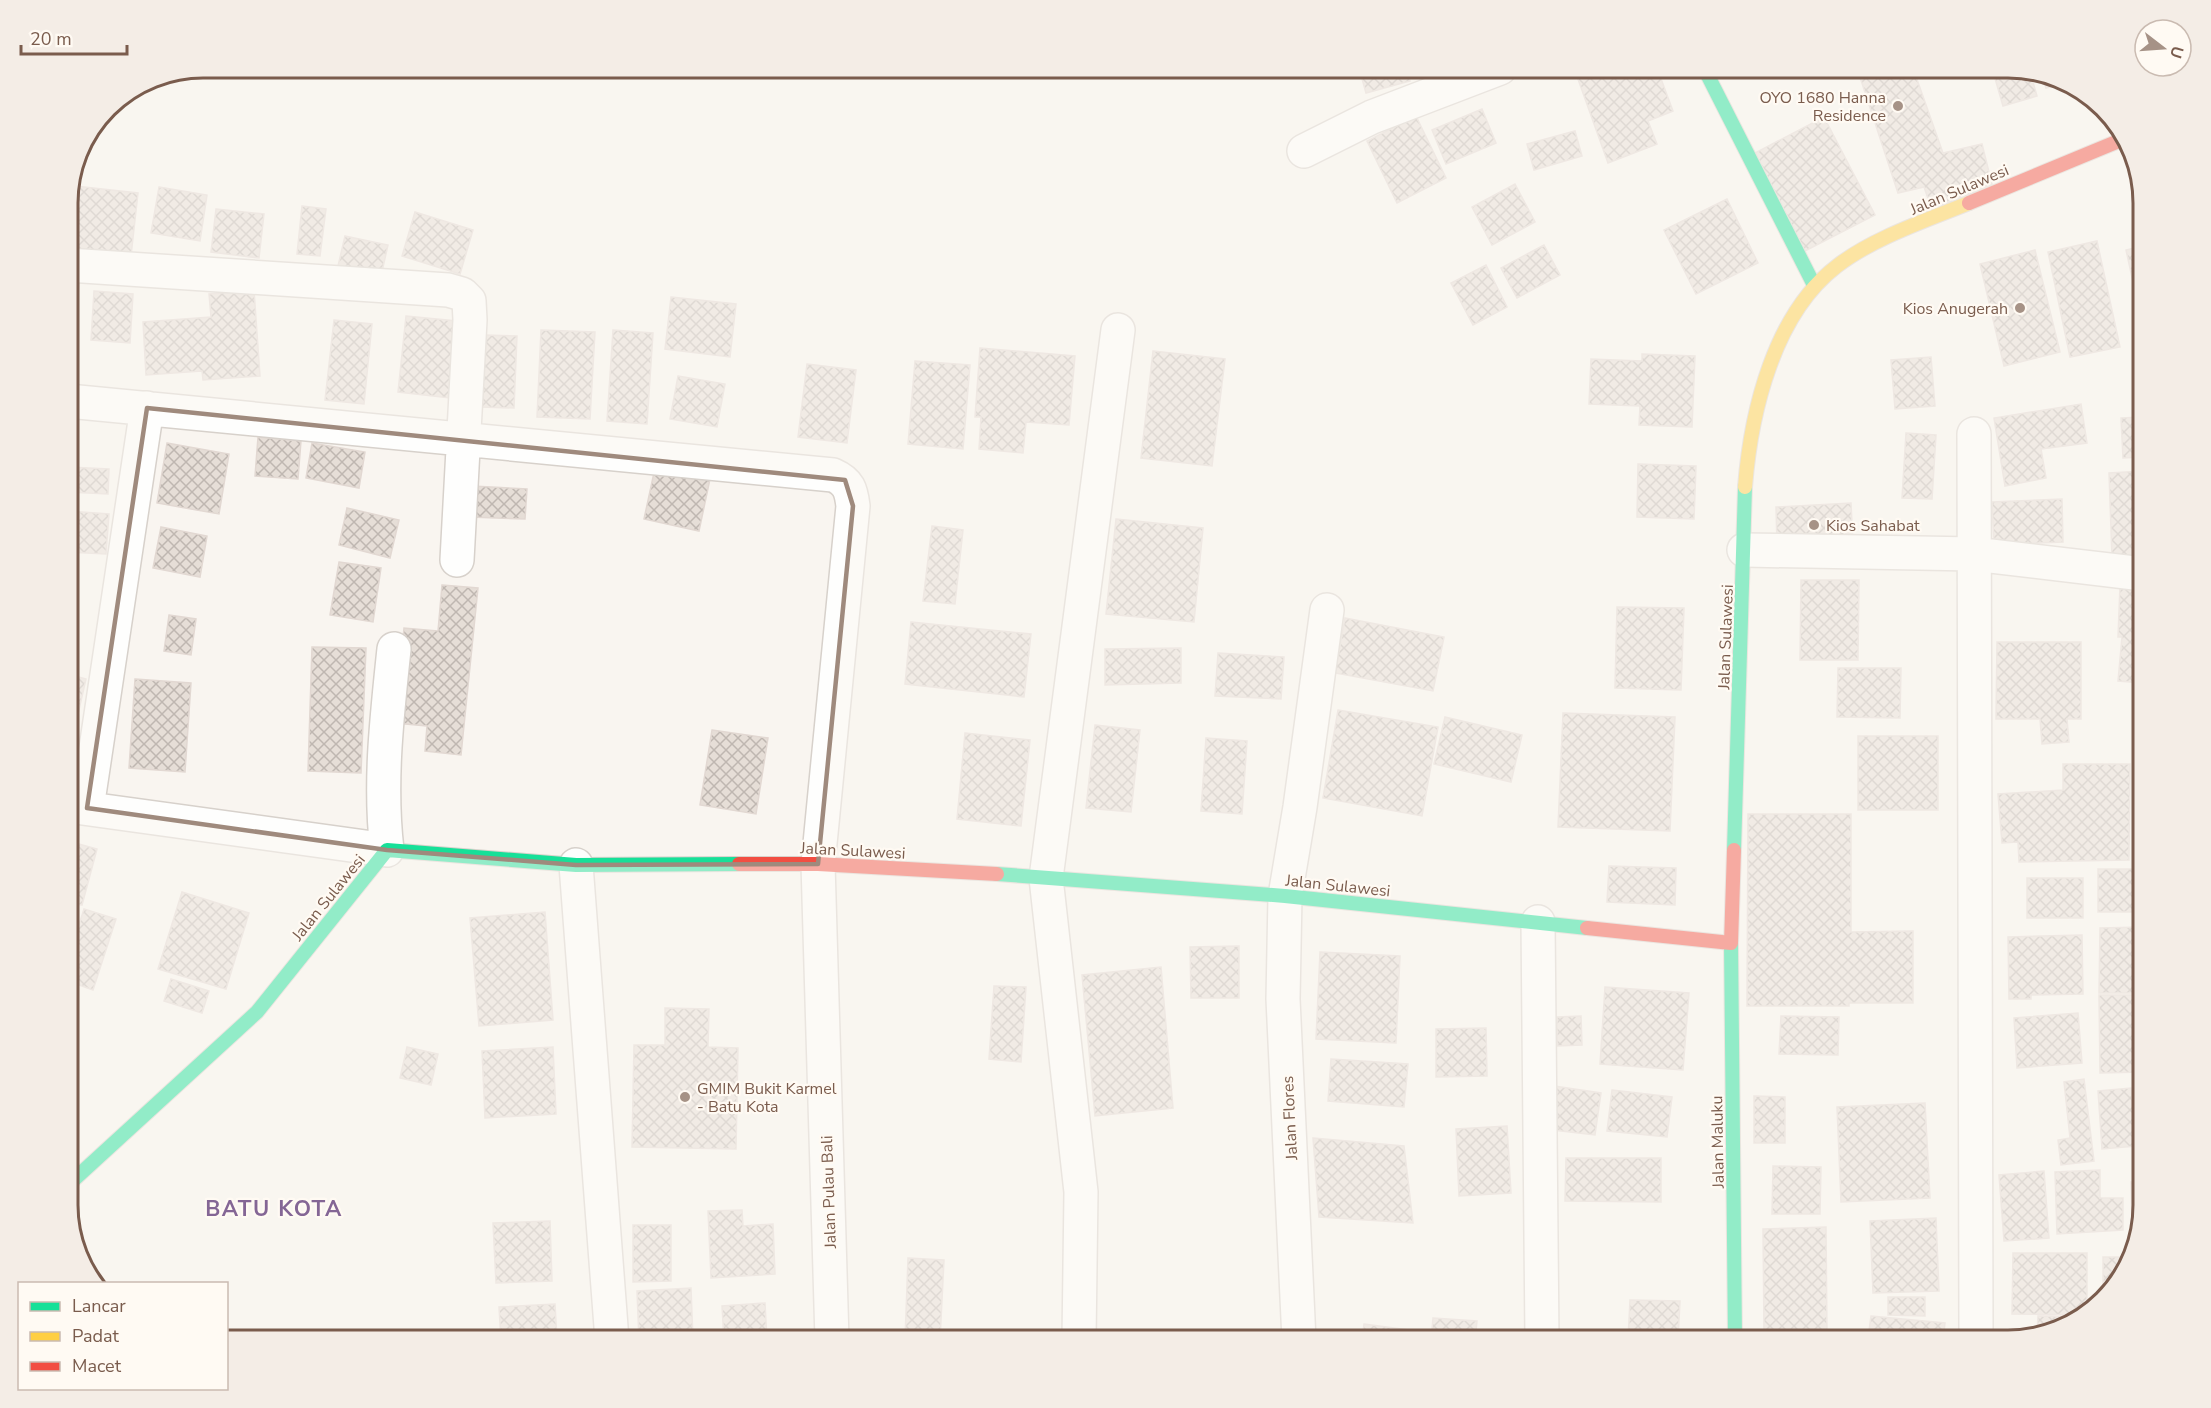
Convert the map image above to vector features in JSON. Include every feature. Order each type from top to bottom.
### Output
[{"type":"main road","points":[[1709,78],[1814,285]]},
{"type":"main road","name":"Jalan Sulawesi","points":[[78,1176],[257,1012],[387,850],[576,865],[818,864],[1046,878],[1285,896],[1731,942],[1746,476],[1749,445],[1759,395],[1791,317],[1814,285],[1839,264],[1885,238],[2116,142]]},
{"type":"main road","name":"Jalan Maluku","points":[[1731,942],[1735,1330]]},
{"type":"street","points":[[1304,151],[1372,117],[1474,78]]},
{"type":"street","points":[[78,266],[448,290],[462,294],[469,302],[470,320],[457,560]]},
{"type":"street","points":[[1079,1330],[1082,1192],[1046,878],[1118,330]]},
{"type":"street","points":[[78,402],[464,441]]},
{"type":"street","points":[[147,408],[78,807],[387,850],[383,767],[394,650]]},
{"type":"street","points":[[1974,434],[1976,1330]]},
{"type":"street","name":"Jalan Pulau Bali","points":[[464,441],[833,475],[846,480],[851,491],[853,506],[818,864],[832,1330]]},
{"type":"street","points":[[1744,550],[1974,554],[2133,573]]},
{"type":"street","name":"Jalan Flores","points":[[1298,1330],[1283,999],[1285,896],[1300,807],[1327,610]]},
{"type":"street","points":[[576,865],[611,1330]]},
{"type":"street","points":[[1538,922],[1542,1330]]},
{"type":"highlighted area","points":[[147,408],[845,480],[853,506],[818,864],[576,865],[387,850],[87,808]]},
{"type":"building","points":[[1362,78],[1409,78],[1410,81],[1366,93]]},
{"type":"building","points":[[1578,78],[1661,78],[1673,111],[1648,121],[1657,144],[1608,163]]},
{"type":"building","name":"OYO 1680 Hanna Residence","points":[[1860,78],[1917,78],[1943,153],[1982,144],[1992,184],[1932,210],[1924,187],[1898,193]]},
{"type":"building","points":[[1995,78],[2032,80],[2037,96],[2003,106]]},
{"type":"building","points":[[1482,109],[1496,143],[1446,164],[1432,130]]},
{"type":"building","points":[[1416,116],[1446,178],[1397,203],[1367,141]]},
{"type":"building","points":[[1824,117],[1875,215],[1805,251],[1755,153]]},
{"type":"building","points":[[1575,131],[1582,156],[1534,170],[1527,144]]},
{"type":"building","points":[[1515,184],[1535,222],[1492,245],[1472,207]]},
{"type":"building","points":[[79,186],[138,193],[131,256],[78,250]]},
{"type":"building","points":[[159,187],[207,195],[200,241],[151,233]]},
{"type":"building","points":[[1727,199],[1758,263],[1696,294],[1664,230]]},
{"type":"building","points":[[302,206],[326,209],[320,256],[297,254]]},
{"type":"building","points":[[216,209],[264,214],[259,258],[211,252]]},
{"type":"building","points":[[415,212],[473,230],[460,274],[402,256]]},
{"type":"building","points":[[345,236],[388,245],[381,276],[338,266]]},
{"type":"building","points":[[2097,241],[2120,347],[2070,357],[2048,252]]},
{"type":"building","points":[[1544,245],[1560,275],[1517,298],[1501,268]]},
{"type":"building","points":[[2133,248],[2133,282],[2126,250]]},
{"type":"building","name":"Kios Anugerah","points":[[2035,250],[2060,352],[2004,366],[1980,264]]},
{"type":"building","points":[[1486,265],[1507,307],[1473,325],[1451,283]]},
{"type":"building","points":[[254,290],[260,376],[203,380],[202,371],[146,375],[143,322],[211,317],[209,294]]},
{"type":"building","points":[[94,291],[133,294],[130,343],[91,340]]},
{"type":"building","points":[[671,297],[736,304],[730,357],[665,349]]},
{"type":"building","points":[[406,316],[457,321],[450,398],[398,392]]},
{"type":"building","points":[[334,320],[372,324],[364,404],[325,400]]},
{"type":"building","points":[[541,330],[595,332],[590,419],[537,417]]},
{"type":"building","points":[[613,330],[653,333],[647,424],[607,421]]},
{"type":"building","points":[[484,335],[517,336],[514,408],[481,407]]},
{"type":"building","points":[[980,348],[1075,356],[1069,425],[1026,422],[1023,453],[979,449],[981,417],[975,417]]},
{"type":"building","points":[[1153,351],[1225,359],[1212,466],[1141,458]]},
{"type":"building","points":[[1642,354],[1695,356],[1692,427],[1639,425],[1640,406],[1589,404],[1591,359],[1642,361]]},
{"type":"building","points":[[1931,357],[1935,406],[1895,409],[1891,360]]},
{"type":"building","points":[[915,361],[970,365],[963,449],[908,444]]},
{"type":"building","points":[[807,364],[856,370],[847,443],[798,437]]},
{"type":"building","points":[[678,376],[725,384],[717,427],[670,419]]},
{"type":"building","points":[[2081,404],[2087,443],[2041,449],[2046,478],[2005,486],[1994,418]]},
{"type":"building","points":[[2133,417],[2133,458],[2123,458],[2121,418]]},
{"type":"building","points":[[1906,433],[1936,435],[1932,499],[1902,498]]},
{"type":"building","points":[[258,437],[301,441],[298,479],[255,476]]},
{"type":"building","points":[[167,443],[229,454],[219,514],[157,503]]},
{"type":"building","points":[[312,443],[365,452],[359,488],[306,478]]},
{"type":"building","points":[[1638,464],[1696,466],[1694,519],[1637,517]]},
{"type":"building","points":[[78,467],[109,469],[108,494],[78,492]]},
{"type":"building","points":[[655,468],[710,479],[699,531],[644,519]]},
{"type":"building","points":[[2133,472],[2133,557],[2112,558],[2109,473]]},
{"type":"building","points":[[472,486],[527,489],[525,519],[470,517]]},
{"type":"building","points":[[2062,499],[2063,542],[1994,545],[1992,502]]},
{"type":"building","name":"Kios Sahabat","points":[[1851,503],[1853,544],[1777,544],[1776,507]]},
{"type":"building","points":[[347,508],[399,520],[390,558],[339,545]]},
{"type":"building","points":[[78,512],[109,514],[106,554],[78,553]]},
{"type":"building","points":[[1116,519],[1203,528],[1194,622],[1106,614]]},
{"type":"building","points":[[932,526],[963,530],[955,604],[923,601]]},
{"type":"building","points":[[161,527],[207,536],[200,577],[153,568]]},
{"type":"building","points":[[339,562],[381,568],[373,622],[330,615]]},
{"type":"building","points":[[1801,580],[1859,580],[1858,660],[1800,660]]},
{"type":"building","points":[[442,585],[478,588],[461,755],[425,751],[427,726],[395,723],[404,628],[438,631]]},
{"type":"building","points":[[2120,586],[2133,587],[2133,682],[2118,681],[2122,637],[2118,637]]},
{"type":"building","points":[[1617,607],[1684,608],[1681,690],[1615,688]]},
{"type":"building","points":[[169,615],[196,619],[191,655],[164,651]]},
{"type":"building","points":[[1345,618],[1444,637],[1433,691],[1335,673]]},
{"type":"building","points":[[911,622],[1031,634],[1024,697],[905,684]]},
{"type":"building","points":[[1997,642],[2081,642],[2081,719],[2067,719],[2069,742],[2042,744],[2040,719],[1996,719]]},
{"type":"building","points":[[312,647],[366,648],[361,773],[308,771]]},
{"type":"building","points":[[1181,648],[1181,683],[1105,685],[1105,649]]},
{"type":"building","points":[[1218,653],[1284,657],[1281,699],[1215,696]]},
{"type":"building","points":[[1838,668],[1901,668],[1900,718],[1837,717]]},
{"type":"building","points":[[78,677],[86,679],[78,714]]},
{"type":"building","points":[[135,679],[191,683],[185,772],[129,768]]},
{"type":"building","points":[[1338,710],[1438,727],[1422,816],[1323,798]]},
{"type":"building","points":[[1563,713],[1675,717],[1670,831],[1558,827]]},
{"type":"building","points":[[1445,717],[1522,735],[1511,782],[1434,764]]},
{"type":"building","points":[[1095,725],[1140,730],[1131,812],[1086,808]]},
{"type":"building","points":[[712,730],[768,738],[756,814],[700,805]]},
{"type":"building","points":[[965,733],[1030,740],[1021,826],[957,819]]},
{"type":"building","points":[[1858,736],[1938,736],[1938,810],[1858,810]]},
{"type":"building","points":[[1206,738],[1247,741],[1242,814],[1201,811]]},
{"type":"building","points":[[2063,764],[2130,764],[2129,860],[2019,862],[2018,842],[2002,843],[1998,794],[2063,790]]},
{"type":"building","points":[[1748,814],[1851,814],[1851,932],[1913,931],[1913,1003],[1849,1003],[1849,1006],[1747,1006]]},
{"type":"building","points":[[78,844],[97,849],[82,905],[78,904]]},
{"type":"building","points":[[1609,866],[1676,868],[1675,905],[1607,902]]},
{"type":"building","points":[[2098,869],[2133,869],[2133,912],[2098,912]]},
{"type":"building","points":[[2027,878],[2083,878],[2083,918],[2027,918]]},
{"type":"building","points":[[182,892],[249,913],[226,989],[158,969]]},
{"type":"building","points":[[84,909],[116,919],[93,990],[78,985],[78,928]]},
{"type":"building","points":[[545,912],[553,1020],[479,1026],[470,918]]},
{"type":"building","points":[[2133,927],[2133,993],[2099,993],[2100,928]]},
{"type":"building","points":[[2082,935],[2083,994],[2031,995],[2031,999],[2009,999],[2008,937]]},
{"type":"building","points":[[1239,946],[1239,998],[1191,998],[1190,947]]},
{"type":"building","points":[[1320,952],[1400,956],[1396,1043],[1316,1039]]},
{"type":"building","points":[[1161,967],[1173,1108],[1095,1116],[1082,975]]},
{"type":"building","points":[[171,979],[209,991],[202,1013],[164,1001]]},
{"type":"building","points":[[994,986],[1026,987],[1021,1062],[989,1059]]},
{"type":"building","points":[[1605,987],[1689,993],[1683,1070],[1600,1064]]},
{"type":"building","points":[[2099,995],[2133,995],[2133,1072],[2100,1073]]},
{"type":"building","name":"GMIM Bukit Karmel - Batu Kota","points":[[665,1008],[709,1009],[708,1047],[738,1048],[736,1149],[632,1147],[634,1045],[665,1045]]},
{"type":"building","points":[[2078,1013],[2082,1063],[2017,1068],[2014,1018]]},
{"type":"building","points":[[1581,1016],[1582,1045],[1557,1046],[1557,1017]]},
{"type":"building","points":[[1781,1016],[1839,1017],[1838,1055],[1779,1054]]},
{"type":"building","points":[[1486,1028],[1487,1076],[1436,1077],[1436,1029]]},
{"type":"building","points":[[407,1047],[438,1054],[431,1085],[400,1078]]},
{"type":"building","points":[[553,1047],[556,1114],[485,1118],[482,1051]]},
{"type":"building","points":[[1331,1059],[1408,1064],[1404,1107],[1328,1101]]},
{"type":"building","points":[[2084,1079],[2094,1161],[2061,1165],[2058,1140],[2070,1138],[2064,1082]]},
{"type":"building","points":[[1554,1086],[1601,1093],[1595,1135],[1553,1130]]},
{"type":"building","points":[[2131,1088],[2133,1146],[2102,1149],[2098,1091]]},
{"type":"building","points":[[1612,1090],[1672,1097],[1667,1137],[1607,1131]]},
{"type":"building","points":[[1754,1096],[1785,1097],[1785,1143],[1754,1143]]},
{"type":"building","points":[[1925,1103],[1930,1198],[1841,1202],[1837,1107]]},
{"type":"building","points":[[1507,1126],[1511,1193],[1459,1196],[1456,1129]]},
{"type":"building","points":[[1313,1138],[1404,1146],[1413,1223],[1319,1217]]},
{"type":"building","points":[[1566,1158],[1661,1158],[1661,1202],[1565,1201]]},
{"type":"building","points":[[1773,1166],[1821,1167],[1820,1214],[1772,1214]]},
{"type":"building","points":[[2100,1170],[2100,1198],[2123,1198],[2123,1230],[2057,1234],[2055,1172]]},
{"type":"building","points":[[2044,1171],[2049,1238],[2004,1241],[1999,1175]]},
{"type":"building","points":[[2131,1182],[2133,1182],[2133,1205],[2132,1221]]},
{"type":"building","points":[[742,1210],[743,1226],[773,1224],[775,1274],[711,1278],[708,1211]]},
{"type":"building","points":[[1936,1218],[1939,1291],[1873,1293],[1870,1221]]},
{"type":"building","points":[[550,1221],[552,1281],[496,1283],[493,1223]]},
{"type":"building","points":[[633,1225],[671,1225],[671,1281],[633,1282]]},
{"type":"building","points":[[1826,1227],[1827,1330],[1764,1330],[1763,1229]]},
{"type":"building","points":[[2013,1253],[2087,1253],[2087,1301],[2084,1304],[2066,1315],[2012,1314]]},
{"type":"building","points":[[2103,1257],[2121,1257],[2112,1274],[2103,1285]]},
{"type":"building","points":[[908,1258],[944,1260],[940,1330],[905,1330]]},
{"type":"building","points":[[691,1288],[693,1330],[639,1330],[637,1291]]},
{"type":"building","points":[[1888,1297],[1925,1297],[1925,1316],[1888,1315]]},
{"type":"building","points":[[1630,1300],[1680,1301],[1679,1330],[1628,1330]]},
{"type":"building","points":[[765,1303],[766,1330],[723,1330],[722,1306]]},
{"type":"building","points":[[555,1304],[556,1330],[500,1330],[499,1307]]},
{"type":"building","points":[[1871,1316],[1945,1323],[1944,1330],[1869,1330]]},
{"type":"building","points":[[2038,1316],[2063,1317],[2056,1320],[2037,1327]]},
{"type":"building","points":[[1433,1318],[1477,1321],[1476,1330],[1432,1330]]},
{"type":"building","points":[[1364,1324],[1409,1330],[1363,1330]]},
{"type":"traffic: fast","points":[[1709,78],[1814,285]]},
{"type":"traffic: fast","points":[[1734,850],[1745,487]]},
{"type":"traffic: fast","points":[[78,1176],[257,1012],[387,850],[576,865],[739,864]]},
{"type":"traffic: fast","points":[[997,874],[1285,896],[1587,928]]},
{"type":"traffic: fast","points":[[1731,943],[1735,1330]]},
{"type":"traffic: slow","points":[[1745,487],[1753,427],[1770,366],[1797,310],[1815,286],[1837,266],[1867,247],[1901,230],[1969,203]]},
{"type":"traffic: jam","points":[[1969,203],[2116,142]]},
{"type":"traffic: jam","points":[[1587,928],[1731,943],[1734,850]]},
{"type":"traffic: jam","points":[[739,864],[818,864],[997,874]]},
{"type":"place","name":"OYO 1680 Hanna Residence","points":[[1898,106]]},
{"type":"place","name":"Kios Anugerah","points":[[2020,308]]},
{"type":"place","name":"Kios Sahabat","points":[[1814,525]]},
{"type":"place","name":"GMIM Bukit Karmel - Batu Kota","points":[[685,1097]]},
{"type":"district","name":"BATU KOTA","points":[[274,1208]]}]
